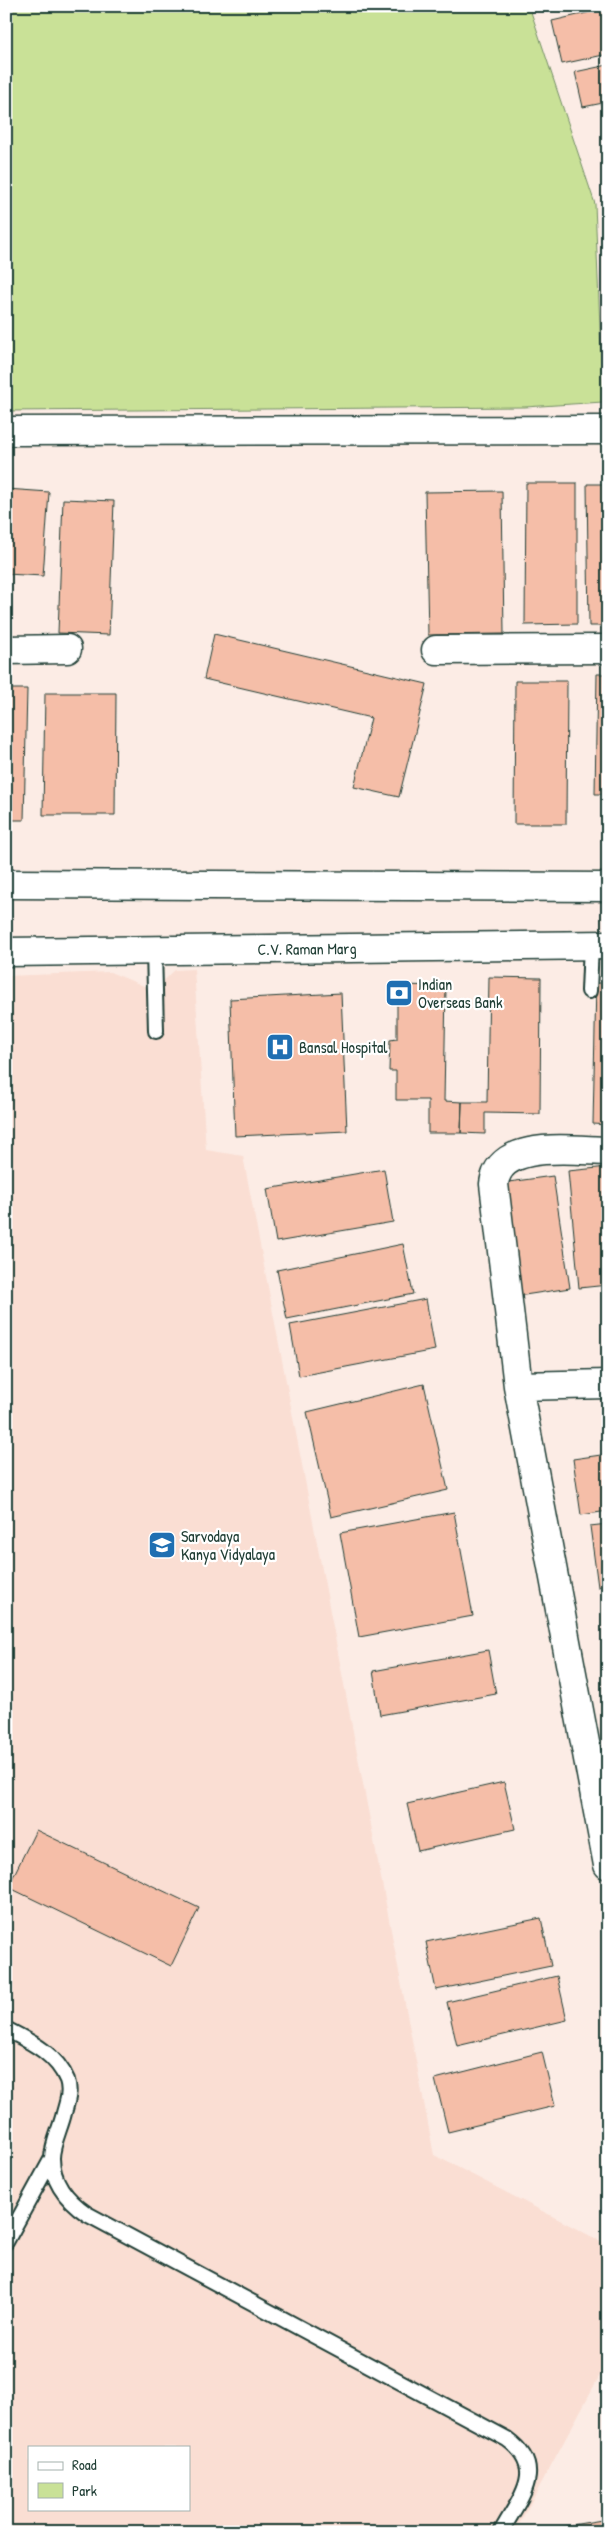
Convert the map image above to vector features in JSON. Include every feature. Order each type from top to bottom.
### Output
[{"type":"street","points":[[6,431],[608,430]]},
{"type":"street","points":[[6,650],[67,649]]},
{"type":"street","points":[[436,650],[608,649]]},
{"type":"street","points":[[6,884],[608,887]]},
{"type":"street","name":"C.V. Raman Marg","points":[[6,952],[599,945]]},
{"type":"street","points":[[608,1152],[530,1150],[511,1157],[500,1166],[495,1176],[518,1386],[608,1865]]},
{"type":"street","points":[[518,1386],[608,1384]]},
{"type":"lane","points":[[589,991],[599,945]]},
{"type":"lane","points":[[154,950],[156,1031]]},
{"type":"lane","points":[[6,2029],[39,2046],[55,2061],[66,2079],[70,2093],[52,2158],[6,2242]]},
{"type":"lane","points":[[52,2158],[62,2193],[72,2204],[87,2214],[499,2434],[518,2447],[527,2461],[530,2478],[501,2532]]},
{"type":"shaded area","points":[[194,969],[206,1150],[243,1156],[434,2155],[608,2245],[608,2360],[515,2532],[6,2532],[6,976],[110,972],[154,990],[175,970]]},
{"type":"green space","points":[[6,6],[529,6],[595,204],[603,402],[525,407],[6,411]]},
{"type":"building","points":[[608,8],[608,54],[562,64],[552,21]]},
{"type":"building","points":[[608,65],[608,102],[583,107],[575,72]]},
{"type":"building","points":[[526,483],[577,483],[577,624],[525,625]]},
{"type":"building","points":[[587,484],[608,484],[608,626],[589,626]]},
{"type":"building","points":[[6,489],[49,492],[43,576],[6,574]]},
{"type":"building","points":[[502,491],[504,634],[428,635],[425,492]]},
{"type":"building","points":[[63,499],[114,501],[109,635],[58,633]]},
{"type":"building","points":[[214,634],[427,684],[399,797],[354,787],[371,718],[204,679]]},
{"type":"building","points":[[597,674],[608,674],[608,794],[595,794]]},
{"type":"building","points":[[515,681],[567,681],[566,824],[514,824]]},
{"type":"building","points":[[6,689],[27,689],[24,820],[6,820]]},
{"type":"building","points":[[45,693],[116,693],[115,815],[43,815]]},
{"type":"building","points":[[489,977],[541,978],[540,1114],[485,1113],[485,1134],[461,1133],[462,1102],[487,1102]]},
{"type":"building","points":[[596,983],[608,983],[608,1125],[593,1124]]},
{"type":"building","points":[[397,985],[446,986],[444,1101],[462,1102],[461,1133],[428,1133],[428,1100],[396,1100],[396,1071],[389,1071],[390,1040],[397,1039]]},
{"type":"building","points":[[341,993],[347,1131],[235,1136],[230,999]]},
{"type":"building","points":[[608,1167],[608,1285],[579,1288],[568,1171]]},
{"type":"building","points":[[384,1169],[393,1222],[276,1242],[267,1189]]},
{"type":"building","points":[[553,1176],[570,1288],[518,1296],[501,1183]]},
{"type":"building","points":[[403,1244],[413,1294],[287,1319],[277,1270]]},
{"type":"building","points":[[426,1299],[435,1350],[299,1376],[290,1325]]},
{"type":"building","points":[[424,1384],[448,1490],[331,1517],[307,1412]]},
{"type":"building","points":[[608,1454],[608,1511],[581,1515],[573,1459]]},
{"type":"building","points":[[454,1512],[473,1616],[359,1637],[340,1533]]},
{"type":"building","points":[[608,1524],[608,1585],[598,1587],[590,1526]]},
{"type":"building","points":[[488,1650],[496,1694],[380,1715],[373,1671]]},
{"type":"building","points":[[504,1782],[515,1829],[418,1851],[407,1804]]},
{"type":"building","points":[[36,1830],[199,1908],[171,1966],[8,1887]]},
{"type":"building","points":[[541,1918],[551,1966],[436,1990],[426,1942]]},
{"type":"building","points":[[557,1976],[567,2020],[457,2046],[447,2002]]},
{"type":"building","points":[[542,2052],[555,2106],[448,2132],[435,2079]]},
{"type":"building","points":[[608,2519],[608,2532],[548,2532],[548,2529]]},
{"type":"place","name":"Indian Overseas Bank","points":[[399,993]]},
{"type":"place","name":"Bansal Hospital","points":[[280,1047]]},
{"type":"place","name":"Sarvodaya Kanya Vidyalaya","points":[[162,1545]]}]
